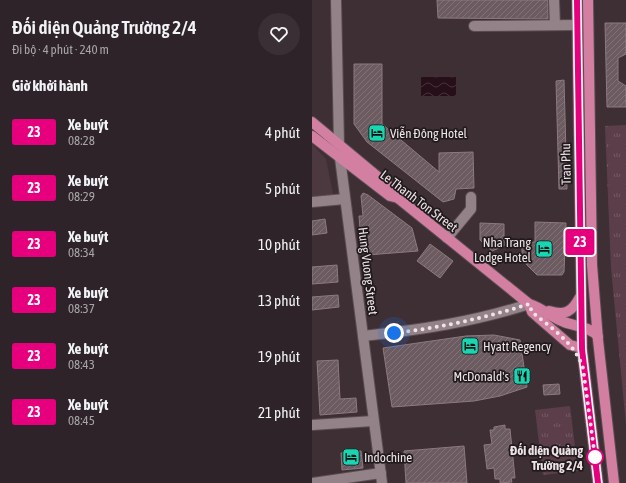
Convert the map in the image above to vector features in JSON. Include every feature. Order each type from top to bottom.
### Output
[{"type":"main road","name":"Tran Phu","points":[[577,0],[582,349],[583,368],[598,483]]},
{"type":"main road","name":"Tran Phu","points":[[588,0],[592,265],[598,339],[614,483]]},
{"type":"main road","points":[[312,122],[396,191],[398,198]]},
{"type":"main road","name":"Le Thanh Ton Street","points":[[312,136],[390,196],[398,198],[529,304]]},
{"type":"main road","points":[[339,144],[340,158]]},
{"type":"main road","points":[[529,304],[554,312],[566,313],[572,310],[581,296]]},
{"type":"main road","points":[[529,304],[532,312],[570,345],[580,358],[583,368]]},
{"type":"main road","points":[[541,308],[552,317],[582,327],[596,334],[598,339],[594,347],[582,349],[570,345]]},
{"type":"street","points":[[336,0],[339,144]]},
{"type":"street","points":[[554,0],[555,25]]},
{"type":"street","points":[[474,26],[577,25]]},
{"type":"street","name":"Hung Vuong Street","points":[[340,158],[381,478]]},
{"type":"street","points":[[447,238],[471,209],[471,197]]},
{"type":"street","points":[[312,202],[346,199]]},
{"type":"street","points":[[362,336],[425,329],[509,311],[529,304]]},
{"type":"street","points":[[312,425],[373,421]]},
{"type":"street","points":[[312,483],[381,478]]},
{"type":"shaded area","points":[[312,144],[326,159],[334,198],[312,202]]},
{"type":"green space","points":[[626,125],[626,425],[611,268],[605,126]]},
{"type":"green space","points":[[570,406],[578,471],[543,475],[535,410]]},
{"type":"water","points":[[421,77],[456,77],[456,96],[421,96]]},
{"type":"building","points":[[437,0],[548,0],[548,19],[438,18]]},
{"type":"building","points":[[605,23],[626,23],[626,54],[618,58],[618,81],[626,86],[626,107],[607,107]]},
{"type":"building","name":"Viễn Đông Hotel","points":[[354,64],[382,64],[382,124],[439,172],[439,153],[473,152],[474,188],[456,189],[454,199],[443,202],[367,142],[354,124]]},
{"type":"building","points":[[564,80],[567,189],[559,189],[556,81]]},
{"type":"building","points":[[363,193],[368,195],[412,228],[418,251],[367,255],[366,242],[361,242],[359,216],[363,216],[361,196]]},
{"type":"building","points":[[325,219],[327,233],[312,235],[312,221]]},
{"type":"building","name":"Nha Trang Lodge Hotel","points":[[535,222],[566,223],[564,272],[562,275],[537,275],[522,260],[522,242],[535,242]]},
{"type":"building","points":[[480,223],[504,224],[504,246],[492,251],[480,240]]},
{"type":"building","points":[[430,244],[453,261],[440,278],[417,261]]},
{"type":"building","points":[[337,265],[338,282],[312,284],[312,267]]},
{"type":"building","points":[[338,295],[339,307],[312,310],[312,297]]},
{"type":"building","points":[[494,335],[520,340],[527,387],[500,396],[474,401],[392,407],[383,348],[466,336]]},
{"type":"building","points":[[338,360],[340,399],[356,398],[357,412],[320,415],[317,361]]},
{"type":"building","points":[[559,384],[560,394],[544,395],[543,385]]},
{"type":"building","points":[[505,425],[505,429],[510,429],[515,478],[511,478],[512,482],[500,483],[500,479],[495,479],[494,468],[487,469],[484,445],[492,444],[490,430],[494,430],[494,427]]},
{"type":"building","points":[[464,446],[467,483],[406,483],[404,451]]},
{"type":"building","points":[[361,451],[363,468],[342,470],[341,453]]},
{"type":"bus line","name":"23","points":[[577,0],[582,349],[583,368],[598,483]]},
{"type":"place","name":"Viễn Đông Hotel","points":[[377,133]]},
{"type":"place","name":"Nha Trang Lodge Hotel","points":[[544,249]]},
{"type":"place","name":"Hyatt Regency","points":[[470,346]]},
{"type":"place","name":"McDonald's","points":[[522,376]]},
{"type":"place","name":"Indochine","points":[[351,457]]},
{"type":"place","name":"Đối diện Quảng Trường 2/4","points":[[595,457]]},
{"type":"route","points":[[394,333],[425,329],[509,311],[529,304],[532,312],[570,345],[580,358],[583,368],[595,457]]}]
